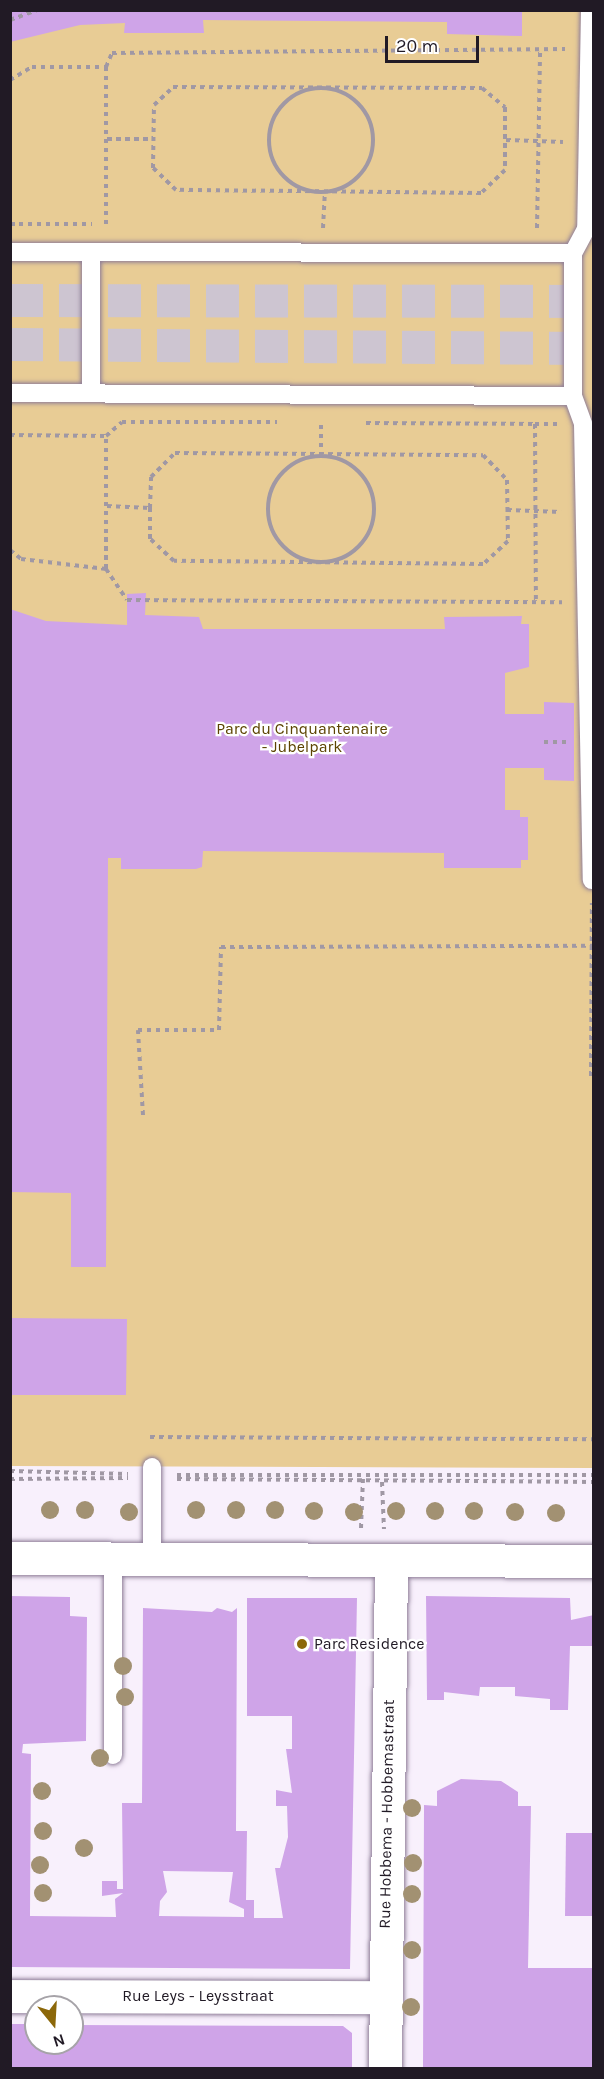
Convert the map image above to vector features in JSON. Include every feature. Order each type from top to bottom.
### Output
[{"type":"street","points":[[10,1558],[594,1561]]},
{"type":"street","name":"Rue Hobbema - Hobbemastraat","points":[[385,2068],[391,1560]]},
{"type":"street","name":"Rue Leys - Leysstraat","points":[[10,1996],[386,1997]]},
{"type":"lane","points":[[590,10],[586,229],[573,253],[573,396],[583,424],[584,602],[592,880]]},
{"type":"lane","points":[[10,252],[573,253]]},
{"type":"lane","points":[[91,253],[91,393]]},
{"type":"lane","points":[[10,393],[573,396]]},
{"type":"lane","points":[[152,1474],[152,1559]]},
{"type":"lane","points":[[113,1755],[114,1558]]},
{"type":"path","points":[[10,20],[38,10]]},
{"type":"path","points":[[526,228],[537,228],[540,49]]},
{"type":"path","points":[[106,224],[106,67],[112,53],[590,50]]},
{"type":"path","points":[[10,80],[32,67],[106,67]]},
{"type":"path","points":[[173,87],[482,88],[505,107],[505,170],[481,193],[176,190],[153,168],[154,139],[154,105],[173,87]]},
{"type":"path","points":[[319,88],[350,97],[366,115],[373,137],[365,168],[355,180],[326,192],[293,185],[276,167],[269,144],[277,112],[303,92],[319,88]]},
{"type":"path","points":[[106,139],[154,139]]},
{"type":"path","points":[[506,140],[538,140]]},
{"type":"path","points":[[323,228],[326,192]]},
{"type":"path","points":[[10,224],[117,225]]},
{"type":"path","points":[[312,228],[335,228]]},
{"type":"path","points":[[10,435],[106,436],[122,422],[286,422]]},
{"type":"path","points":[[309,422],[333,423]]},
{"type":"path","points":[[321,422],[321,456]]},
{"type":"path","points":[[357,423],[536,424],[536,602]]},
{"type":"path","points":[[106,436],[106,569],[128,600],[584,602]]},
{"type":"path","points":[[175,453],[321,456],[483,455],[507,480],[508,541],[483,564],[174,561],[150,539],[150,508],[151,477],[175,453]]},
{"type":"path","points":[[321,456],[356,469],[370,490],[373,508],[370,527],[356,548],[321,562],[285,548],[268,515],[277,478],[296,461],[321,456]]},
{"type":"path","points":[[107,506],[150,508]]},
{"type":"path","points":[[507,510],[536,511]]},
{"type":"path","points":[[10,550],[21,559],[106,569]]},
{"type":"path","points":[[544,742],[574,742]]},
{"type":"path","points":[[591,1076],[592,880]]},
{"type":"path","points":[[143,1115],[138,1030],[219,1030],[221,947],[593,946]]},
{"type":"path","points":[[150,1437],[594,1438]]},
{"type":"path","points":[[10,1471],[363,1478],[594,1475]]},
{"type":"path","points":[[10,1479],[152,1474]]},
{"type":"path","points":[[363,1478],[382,1482],[594,1482]]},
{"type":"path","points":[[361,1528],[363,1478]]},
{"type":"path","points":[[382,1482],[391,1560]]},
{"type":"green space","name":"Parc du Cinquantenaire - Jubelpark","points":[[11,11],[593,11],[593,1468],[11,1466]]},
{"type":"building","points":[[10,10],[522,10],[522,36],[447,34],[447,22],[203,20],[204,33],[124,33],[125,23],[80,25],[10,42]]},
{"type":"building","points":[[146,593],[145,615],[199,617],[203,629],[445,629],[444,617],[522,616],[521,624],[529,624],[529,667],[505,673],[505,714],[544,714],[544,702],[574,703],[574,781],[544,780],[544,768],[505,768],[505,810],[520,810],[520,817],[528,817],[528,860],[521,860],[521,868],[444,868],[444,853],[203,851],[202,867],[196,869],[121,869],[121,858],[108,858],[106,1267],[71,1267],[71,1193],[10,1192],[10,609],[46,621],[127,625],[127,594]]},
{"type":"building","points":[[10,1318],[127,1319],[126,1395],[10,1395]]},
{"type":"building","points":[[10,1596],[70,1597],[70,1616],[87,1617],[86,1741],[23,1744],[22,1753],[31,1754],[30,1916],[116,1917],[115,1899],[123,1893],[102,1896],[102,1881],[117,1881],[117,1889],[123,1889],[122,1803],[142,1803],[143,1608],[212,1612],[217,1608],[232,1612],[237,1608],[236,1831],[247,1831],[246,1900],[254,1900],[254,1918],[283,1918],[275,1868],[280,1868],[288,1837],[287,1806],[276,1806],[276,1790],[292,1793],[286,1749],[292,1749],[292,1716],[247,1716],[247,1598],[357,1598],[350,1969],[10,1967]],"holes":[[[163,1871],[233,1872],[229,1902],[244,1909],[244,1917],[159,1916],[160,1901],[167,1892]]]},
{"type":"building","points":[[426,1596],[570,1598],[571,1620],[594,1615],[594,1646],[570,1646],[568,1710],[550,1710],[550,1699],[515,1696],[515,1687],[480,1687],[479,1696],[444,1692],[444,1700],[427,1700]]},
{"type":"building","points":[[461,1779],[501,1781],[518,1792],[518,1806],[531,1806],[528,1968],[594,1968],[594,2068],[423,2068],[424,1805],[437,1806],[437,1791]]},
{"type":"building","points":[[566,1833],[594,1833],[594,1916],[565,1916]]},
{"type":"building","points":[[10,2024],[24,2024],[24,2055],[84,2055],[84,2025],[343,2026],[352,2033],[352,2068],[10,2068]]},
{"type":"tunnel","points":[[10,300],[594,301]]},
{"type":"tunnel","points":[[10,344],[594,348]]},
{"type":"place","name":"Parc Residence","points":[[302,1644]]}]
